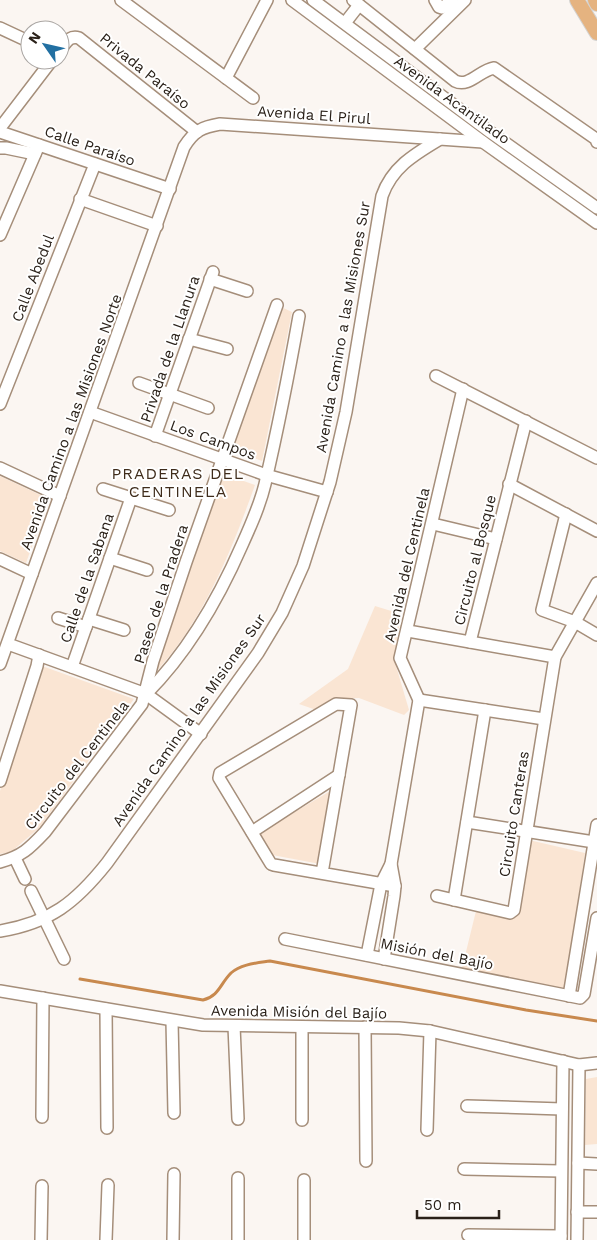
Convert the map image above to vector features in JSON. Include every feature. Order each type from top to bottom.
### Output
[{"type":"main road","points":[[577,0],[597,33]]},
{"type":"main road","points":[[594,0],[597,4]]},
{"type":"street","points":[[121,0],[253,98]]},
{"type":"street","points":[[226,78],[267,0]]},
{"type":"street","name":"Avenida Acantilado","points":[[292,0],[483,142],[597,222]]},
{"type":"street","name":"Avenida Acantilado","points":[[313,0],[490,132],[597,208]]},
{"type":"street","points":[[435,0],[439,7],[442,8],[452,0]]},
{"type":"street","points":[[415,49],[465,0]]},
{"type":"street","points":[[345,23],[358,4],[460,84],[488,69],[494,68],[499,70],[596,139],[597,142]]},
{"type":"street","points":[[0,28],[20,37]]},
{"type":"street","name":"Privada Paraíso","points":[[70,37],[79,38],[197,132]]},
{"type":"street","points":[[0,128],[44,70]]},
{"type":"street","name":"Avenida El Pirul","points":[[197,132],[205,127],[220,124],[483,142]]},
{"type":"street","name":"Calle Paraíso","points":[[0,132],[37,150],[95,164],[170,189]]},
{"type":"street","points":[[170,189],[184,148],[190,138],[197,132]]},
{"type":"street","points":[[483,142],[490,132]]},
{"type":"street","name":"Avenida Camino a las Misiones Sur","points":[[0,931],[20,928],[44,919],[71,902],[88,887],[201,734],[258,653],[282,612],[303,566],[326,492],[346,412],[382,196],[391,176],[398,168],[418,152],[440,139]]},
{"type":"street","points":[[0,148],[37,150],[0,235]]},
{"type":"street","name":"Calle Abedul","points":[[0,404],[95,164]]},
{"type":"street","name":"Avenida Camino a las Misiones Norte","points":[[1,659],[8,644],[170,189]]},
{"type":"street","points":[[80,199],[156,226]]},
{"type":"street","name":"Privada de la Llanura","points":[[156,436],[212,276],[247,291]]},
{"type":"street","name":"Paseo de la Pradera","points":[[146,694],[153,661],[277,305]]},
{"type":"street","points":[[146,694],[172,665],[216,600],[253,520],[266,475],[287,382],[299,316]]},
{"type":"street","points":[[190,338],[227,349]]},
{"type":"street","points":[[436,376],[597,458]]},
{"type":"street","points":[[139,383],[208,408]]},
{"type":"street","name":"Avenida del Centinela","points":[[419,700],[400,658],[408,631],[463,389]]},
{"type":"street","name":"Los Campos","points":[[90,412],[266,475],[326,492]]},
{"type":"street","name":"Circuito al Bosque","points":[[470,642],[526,421]]},
{"type":"street","points":[[0,468],[60,496]]},
{"type":"street","name":"Circuito al Bosque","points":[[509,484],[597,531]]},
{"type":"street","points":[[103,489],[169,510]]},
{"type":"street","name":"Calle de la Sabana","points":[[72,667],[131,498]]},
{"type":"street","points":[[566,514],[542,610],[575,622],[597,635]]},
{"type":"street","points":[[433,524],[496,539]]},
{"type":"street","points":[[110,558],[147,570]]},
{"type":"street","points":[[0,559],[32,574]]},
{"type":"street","points":[[367,955],[381,884],[391,864],[419,700],[544,719],[554,657],[597,583]]},
{"type":"street","points":[[58,618],[124,630]]},
{"type":"street","name":"Circuito al Bosque","points":[[408,631],[554,657]]},
{"type":"street","name":"Calle de la Sabana","points":[[8,644],[146,694],[201,734]]},
{"type":"street","points":[[0,781],[39,655]]},
{"type":"street","name":"Circuito del Centinela","points":[[0,862],[16,858],[30,848],[45,832],[142,704],[146,694]]},
{"type":"street","points":[[322,873],[351,705],[336,704],[220,773],[219,778],[271,864],[395,886]]},
{"type":"street","points":[[454,900],[485,710]]},
{"type":"street","name":"Circuito Canteras","points":[[437,896],[512,913],[544,719]]},
{"type":"street","points":[[252,832],[339,776]]},
{"type":"street","points":[[467,822],[594,842]]},
{"type":"street","points":[[569,996],[597,825]]},
{"type":"street","points":[[16,858],[26,880]]},
{"type":"street","points":[[384,959],[395,886],[391,864]]},
{"type":"street","points":[[30,891],[64,959]]},
{"type":"street","name":"Misión del Bajío","points":[[285,939],[580,998],[583,997],[597,918]]},
{"type":"street","name":"Avenida Misión del Bajío","points":[[0,991],[203,1025],[365,1027],[430,1031],[563,1061],[579,1064],[597,1063]]},
{"type":"street","points":[[42,1117],[43,998]]},
{"type":"street","points":[[106,1010],[107,1128]]},
{"type":"street","points":[[172,1021],[174,1114]]},
{"type":"street","points":[[234,1026],[238,1119]]},
{"type":"street","points":[[302,1027],[302,1120]]},
{"type":"street","points":[[365,1027],[366,1161]]},
{"type":"street","points":[[427,1130],[430,1031]]},
{"type":"street","points":[[468,1235],[561,1238],[563,1061]]},
{"type":"street","points":[[577,1240],[579,1064]]},
{"type":"street","points":[[467,1106],[562,1109]]},
{"type":"street","points":[[578,1164],[597,1164]]},
{"type":"street","points":[[468,1169],[562,1171]]},
{"type":"street","points":[[173,1240],[174,1174]]},
{"type":"street","points":[[238,1178],[238,1240]]},
{"type":"street","points":[[304,1180],[304,1240]]},
{"type":"street","points":[[106,1240],[108,1185]]},
{"type":"street","points":[[41,1240],[42,1186]]},
{"type":"street","points":[[577,1212],[597,1212]]},
{"type":"shaded area","points":[[277,305],[292,312],[262,461],[230,449]]},
{"type":"shaded area","points":[[221,473],[255,485],[236,536],[214,585],[187,632],[153,675]]},
{"type":"shaded area","points":[[0,476],[49,499],[26,563],[0,551]]},
{"type":"shaded area","points":[[375,606],[401,614],[394,659],[409,710],[404,715],[359,698],[337,699],[319,711],[299,704],[348,669]]},
{"type":"shaded area","points":[[42,666],[134,699],[39,828],[11,852],[0,854],[0,791]]},
{"type":"shaded area","points":[[332,790],[320,864],[267,854],[259,833]]},
{"type":"shaded area","points":[[529,840],[585,853],[565,989],[462,968],[476,911],[515,916]]},
{"type":"shaded area","points":[[597,1077],[597,1144],[585,1145],[586,1079]]},
{"type":"waterway","points":[[80,979],[203,1000],[213,996],[227,977],[235,970],[249,964],[270,961],[526,1010],[597,1021]]},
{"type":"district","name":"PRADERAS DEL CENTINELA","points":[[178,482]]}]
